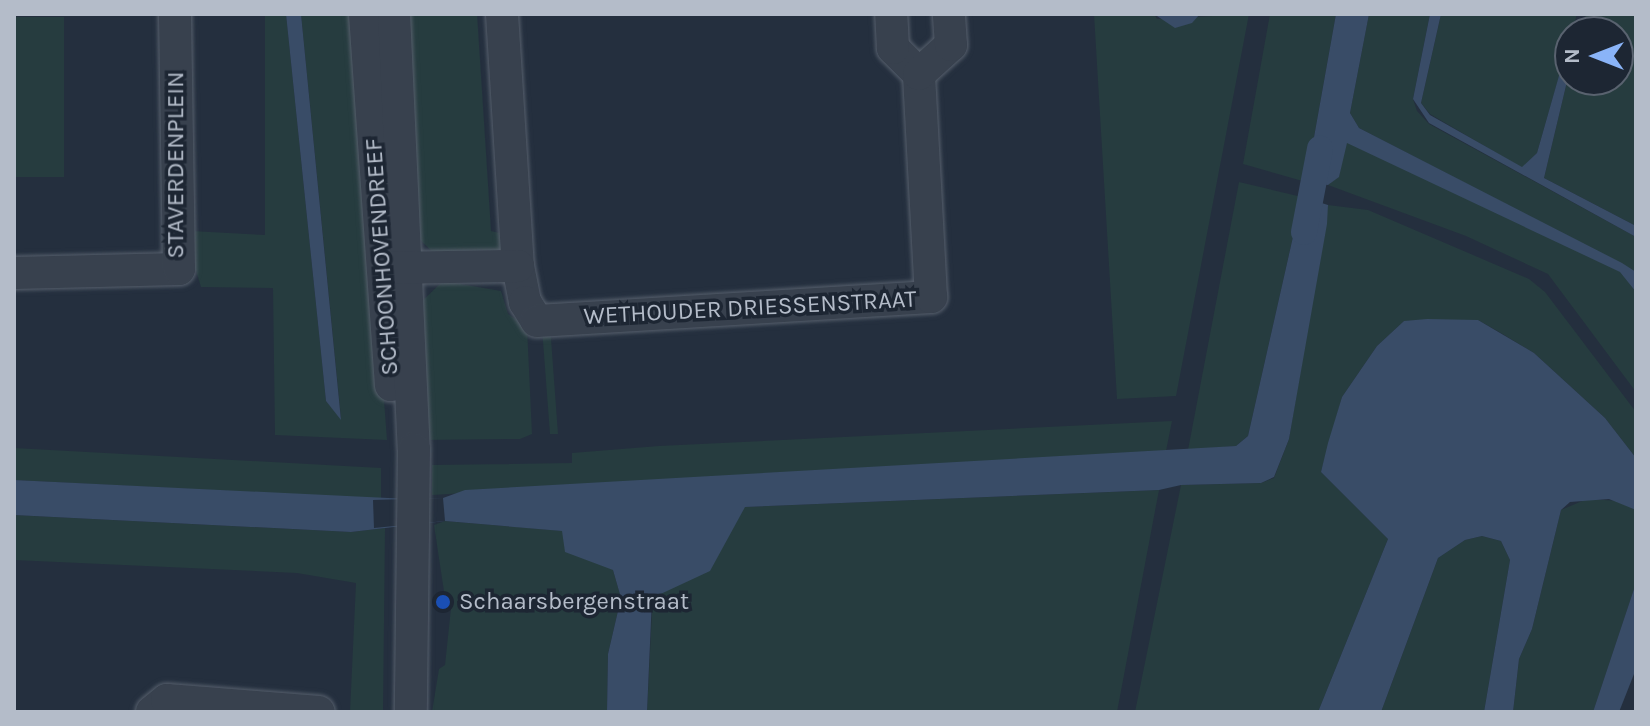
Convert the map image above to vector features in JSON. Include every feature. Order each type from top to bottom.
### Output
[{"type":"street","name":"STAVERDENPLEIN","points":[[14,273],[179,269],[175,14]]},
{"type":"street","name":"SCHOONHOVENDREEF","points":[[365,14],[414,449],[409,512],[411,712]]},
{"type":"street","name":"SCHOONHOVENDREEF","points":[[394,14],[395,268]]},
{"type":"street","points":[[395,268],[518,266],[502,14]]},
{"type":"street","points":[[891,14],[893,48],[919,74],[951,45],[949,14]]},
{"type":"street","name":"WETHOUDER DRIESSENSTRAAT","points":[[518,266],[525,302],[537,321],[931,297],[919,74]]},
{"type":"street","points":[[152,712],[167,700],[194,708],[319,712]]},
{"type":"green space","points":[[265,14],[286,14],[326,401],[341,418],[301,14],[355,14],[387,440],[275,435],[273,288],[201,287],[194,264],[191,231],[265,235]]},
{"type":"green space","points":[[399,14],[477,14],[491,231],[508,235],[510,248],[497,255],[438,257],[414,234]]},
{"type":"green space","points":[[1094,14],[1154,14],[1157,19],[1249,14],[1176,396],[1117,399]]},
{"type":"green space","points":[[1270,14],[1336,14],[1306,182],[1243,164]]},
{"type":"green space","points":[[1369,14],[1430,14],[1413,99],[1417,111],[1429,124],[1636,237],[1636,272],[1359,128],[1350,113]]},
{"type":"green space","points":[[1441,14],[1577,14],[1554,16],[1554,94],[1537,153],[1522,168],[1430,114],[1421,103]]},
{"type":"green space","points":[[1636,14],[1636,226],[1544,178],[1564,96],[1634,96],[1634,16],[1585,16]]},
{"type":"green space","points":[[14,17],[64,17],[64,177],[14,177]]},
{"type":"green space","points":[[1346,142],[1379,148],[1621,272],[1636,292],[1636,392],[1548,274],[1466,236],[1328,185],[1339,176]]},
{"type":"green space","points":[[1239,182],[1302,197],[1248,436],[1236,446],[1188,450]]},
{"type":"green space","points":[[1328,205],[1368,210],[1529,279],[1545,292],[1636,412],[1636,458],[1605,418],[1534,353],[1501,333],[1478,320],[1404,321],[1377,346],[1342,397],[1321,472],[1388,539],[1318,712],[1135,712],[1181,485],[1261,483],[1274,478],[1289,439]]},
{"type":"green space","points":[[443,281],[501,291],[508,314],[527,327],[532,434],[520,439],[419,440],[417,306]]},
{"type":"green space","points":[[550,325],[558,434],[550,434],[542,328]]},
{"type":"green space","points":[[1172,421],[1166,451],[432,495],[432,465],[572,463],[572,453],[659,446]]},
{"type":"green space","points":[[14,448],[381,468],[381,499],[14,480]]},
{"type":"green space","points":[[1159,490],[1117,712],[647,712],[654,573],[745,507]]},
{"type":"green space","points":[[1587,499],[1621,501],[1636,510],[1636,583],[1593,712],[1513,712],[1519,659],[1532,629],[1561,510]]},
{"type":"green space","points":[[14,515],[351,532],[385,528],[383,712],[350,712],[356,583],[297,573],[14,560]]},
{"type":"green space","points":[[445,521],[563,531],[613,570],[621,598],[608,654],[607,712],[432,712],[439,669],[445,665],[452,599],[445,598],[434,525]]},
{"type":"green space","points":[[1482,536],[1501,541],[1510,560],[1484,712],[1381,712],[1438,558],[1465,540]]},
{"type":"water","points":[[286,14],[301,14],[341,420],[326,401]]},
{"type":"water","points":[[1154,14],[1200,14],[1192,23],[1175,28]]},
{"type":"water","points":[[1336,14],[1369,14],[1350,113],[1359,128],[1622,263],[1636,272],[1636,292],[1620,272],[1347,143],[1339,177],[1328,185],[1306,182]]},
{"type":"water","points":[[1430,14],[1441,14],[1421,103],[1430,115],[1522,167],[1537,153],[1554,93],[1554,96],[1564,96],[1544,178],[1636,226],[1636,237],[1429,123],[1413,99]]},
{"type":"water","points":[[1302,197],[1328,205],[1327,224],[1289,439],[1274,477],[1261,483],[1181,485],[1159,490],[745,507],[710,571],[652,598],[647,712],[607,712],[608,654],[621,598],[613,570],[565,552],[562,531],[445,521],[351,532],[14,515],[14,480],[409,499],[443,498],[465,490],[1236,446],[1248,436]]},
{"type":"water","points":[[1478,320],[1534,353],[1605,418],[1636,458],[1636,510],[1609,499],[1570,502],[1561,510],[1532,629],[1519,659],[1513,712],[1484,712],[1510,560],[1501,541],[1482,536],[1465,540],[1438,558],[1381,712],[1318,712],[1388,539],[1321,472],[1328,443],[1342,397],[1377,346],[1404,321]]},
{"type":"water","points":[[1636,583],[1636,669],[1619,712],[1593,712]]},
{"type":"pier","points":[[443,498],[445,521],[374,528],[373,500]]},
{"type":"waterway","points":[[1304,232],[1320,149]]},
{"type":"place","name":"Schaarsbergenstraat","points":[[443,602]]}]
